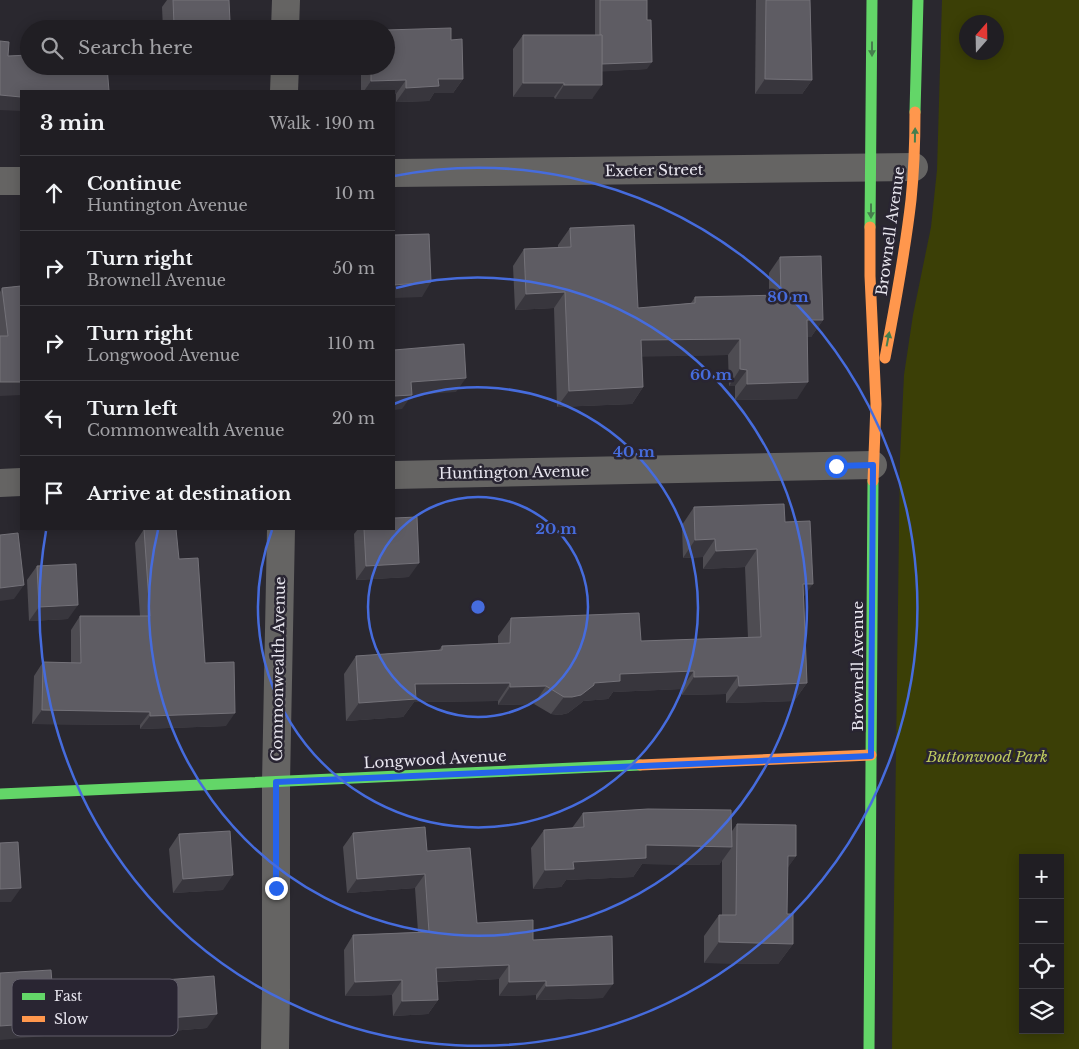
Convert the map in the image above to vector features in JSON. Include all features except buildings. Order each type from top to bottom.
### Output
[{"type":"main road","name":"Brownell Avenue","points":[[864,1049],[871,756],[873,465],[876,404],[870,276],[872,0]]},
{"type":"main road","name":"Brownell Avenue","points":[[876,404],[901,273],[912,201],[918,0]]},
{"type":"main road","name":"Longwood Avenue","points":[[0,794],[871,756]]},
{"type":"street","points":[[285,20],[286,0]]},
{"type":"street","points":[[284,90],[285,75]]},
{"type":"street","name":"Exeter Street","points":[[395,173],[914,167]]},
{"type":"street","points":[[0,181],[20,181]]},
{"type":"street","name":"Huntington Avenue","points":[[395,475],[873,465]]},
{"type":"street","points":[[0,483],[20,482]]},
{"type":"street","name":"Commonwealth Avenue","points":[[275,1049],[276,782],[281,530]]},
{"type":"green space","name":"Buttonwood Park","points":[[942,0],[1079,0],[1079,1049],[892,1049],[900,458],[904,375],[913,315],[931,227],[937,170]]},
{"type":"traffic: fast","points":[[870,227],[872,0]]},
{"type":"traffic: fast","points":[[915,112],[918,0]]},
{"type":"traffic: fast","points":[[869,1049],[873,481]]},
{"type":"traffic: fast","points":[[0,794],[640,765]]},
{"type":"traffic: slow","points":[[885,358],[903,260],[911,200],[915,112]]},
{"type":"traffic: slow","points":[[870,227],[870,276],[876,404],[873,481]]},
{"type":"traffic: slow","points":[[640,765],[871,755]]},
{"type":"route","points":[[276,888],[276,782],[871,756],[873,465],[836,466]]}]
